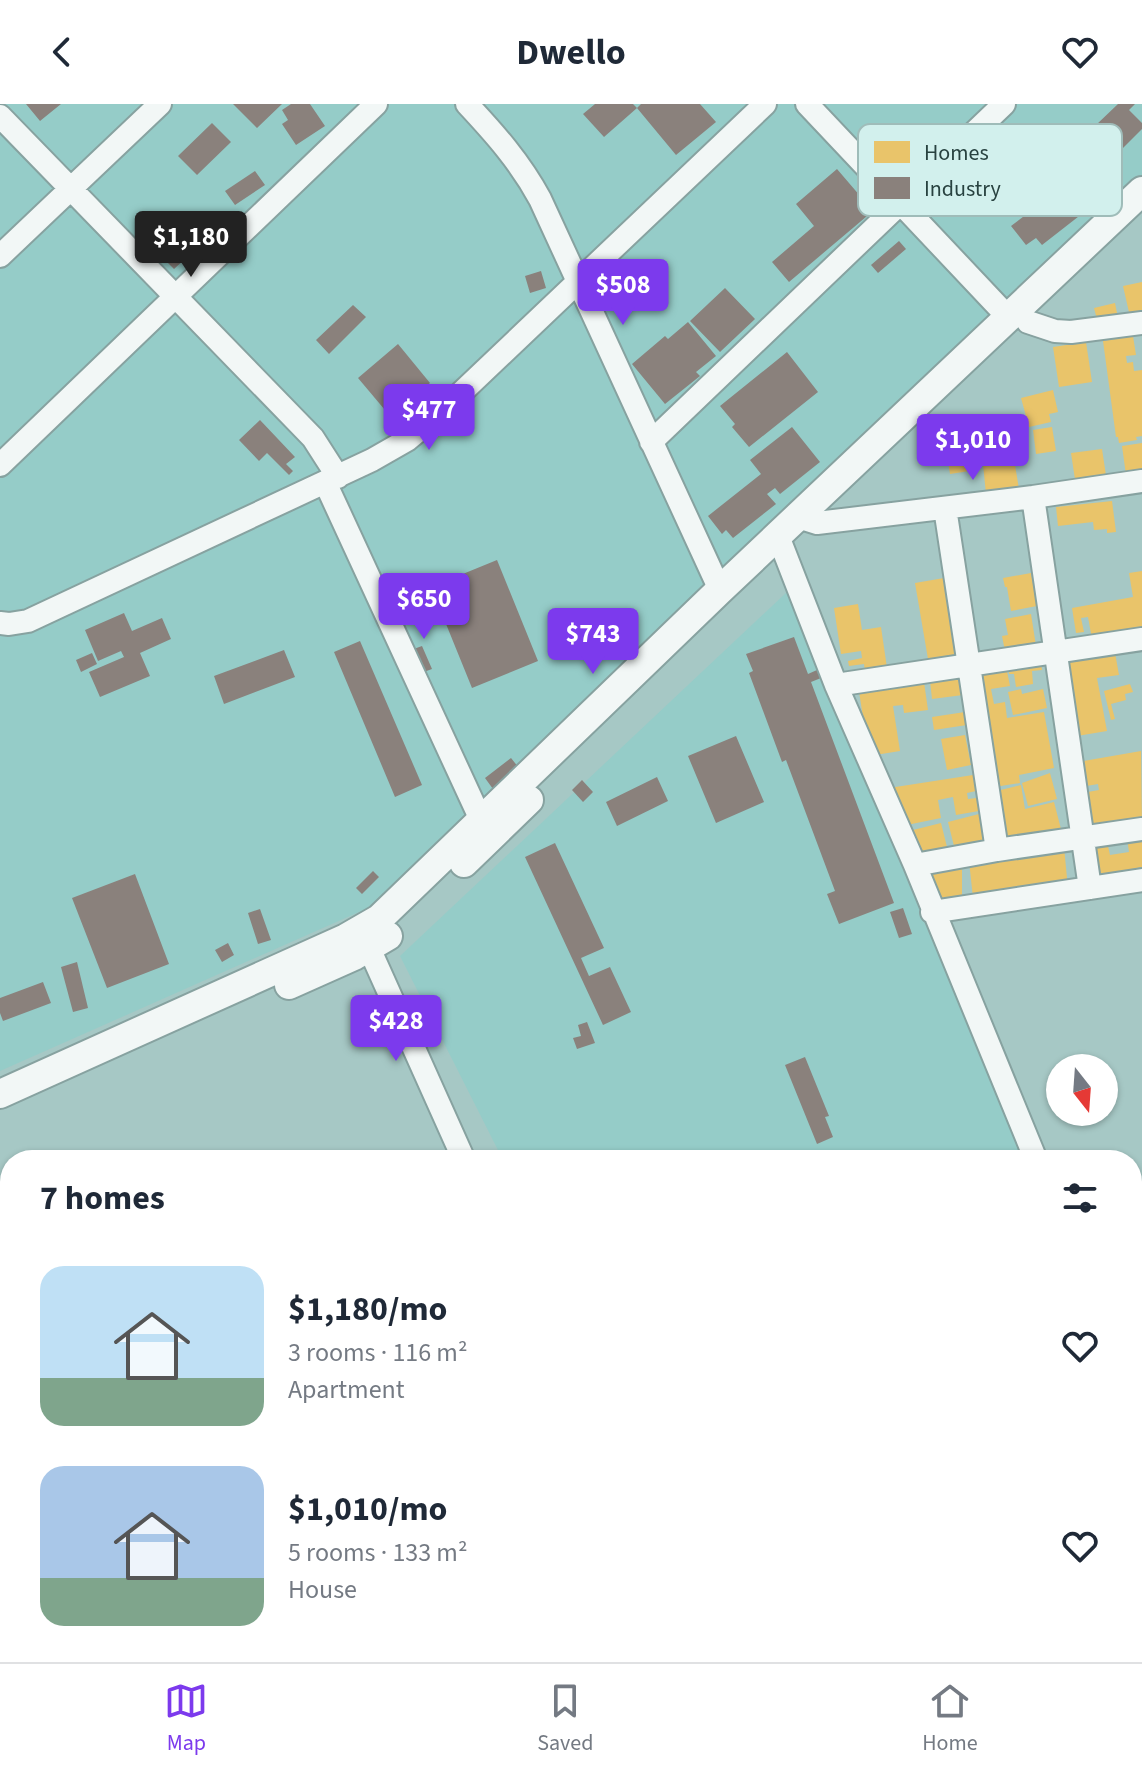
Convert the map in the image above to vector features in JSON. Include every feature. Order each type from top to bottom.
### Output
[{"type":"main road","points":[[1122,212],[1142,191]]},
{"type":"main road","points":[[2,1093],[369,948],[401,924],[794,532],[1018,320],[1142,212]]},
{"type":"main road","points":[[1018,320],[1118,216]]},
{"type":"main road","points":[[2,1093],[361,930],[393,906],[720,590],[794,532]]},
{"type":"street","points":[[0,256],[160,104]]},
{"type":"street","points":[[0,465],[376,104]]},
{"type":"street","points":[[467,104],[506,146],[530,181],[720,590]]},
{"type":"street","points":[[0,623],[28,621],[390,451],[426,426],[765,104]]},
{"type":"street","points":[[807,104],[858,159]]},
{"type":"street","points":[[983,124],[1004,104]]},
{"type":"street","points":[[0,116],[313,438],[481,820]]},
{"type":"street","points":[[651,442],[886,216]]},
{"type":"street","points":[[912,216],[1018,320],[1055,331],[1071,332],[1142,323]]},
{"type":"street","points":[[1032,1150],[915,865],[836,685],[794,532],[1142,481]]},
{"type":"street","points":[[1033,497],[1090,888]]},
{"type":"street","points":[[945,508],[997,850]]},
{"type":"street","points":[[836,685],[1142,640]]},
{"type":"street","points":[[915,865],[1142,829]]},
{"type":"street","points":[[932,912],[1142,880]]},
{"type":"street","points":[[369,948],[460,1150]]},
{"type":"shaded area","points":[[0,104],[1142,104],[1142,175],[1122,194],[1122,124],[858,124],[858,216],[1099,216],[368,908],[0,1071]]},
{"type":"shaded area","points":[[788,591],[1019,1150],[498,1150],[400,956]]},
{"type":"building: Homes","points":[[1142,282],[1142,319],[1131,321],[1123,286]]},
{"type":"building: Homes","points":[[1115,303],[1118,318],[1098,323],[1094,308]]},
{"type":"building: Homes","points":[[1133,336],[1136,355],[1126,356],[1127,363],[1133,362],[1134,371],[1142,370],[1142,436],[1119,443],[1103,341]]},
{"type":"building: Homes","points":[[1086,342],[1092,382],[1059,387],[1053,347]]},
{"type":"building: Homes","points":[[1053,390],[1058,412],[1049,414],[1051,422],[1029,427],[1021,398]]},
{"type":"building: Homes","points":[[1052,427],[1056,451],[1036,454],[1033,430]]},
{"type":"building: Homes","points":[[969,429],[976,470],[950,474],[946,448],[954,447],[952,432]]},
{"type":"building: Homes","points":[[1142,443],[1142,473],[1126,475],[1122,446]]},
{"type":"building: Homes","points":[[1102,449],[1107,482],[1076,486],[1071,453]]},
{"type":"building: Homes","points":[[1014,459],[1019,489],[986,494],[983,464]]},
{"type":"building: Homes","points":[[1112,501],[1116,532],[1094,530],[1093,522],[1058,526],[1056,507]]},
{"type":"building: Homes","points":[[1142,571],[1142,630],[1092,639],[1088,617],[1081,618],[1084,632],[1076,633],[1072,608],[1133,597],[1129,573]]},
{"type":"building: Homes","points":[[1031,573],[1037,606],[1011,611],[1003,578]]},
{"type":"building: Homes","points":[[944,578],[957,654],[928,659],[915,583]]},
{"type":"building: Homes","points":[[858,604],[862,630],[881,627],[887,668],[865,671],[864,664],[849,666],[848,661],[862,658],[861,651],[841,654],[834,608]]},
{"type":"building: Homes","points":[[1031,614],[1036,646],[1005,651],[1002,636],[1008,635],[1005,619]]},
{"type":"building: Homes","points":[[1114,647],[1119,675],[1097,678],[1107,731],[1077,736],[1063,656]]},
{"type":"building: Homes","points":[[1040,657],[1042,670],[1032,671],[1033,684],[1016,687],[1014,674],[1009,674],[1007,662]]},
{"type":"building: Homes","points":[[1005,661],[1010,686],[991,689],[994,704],[1005,702],[1007,718],[1044,712],[1054,768],[1019,775],[1020,783],[988,788],[973,667]]},
{"type":"building: Homes","points":[[959,668],[963,695],[932,699],[929,672]]},
{"type":"building: Homes","points":[[923,675],[928,710],[904,713],[903,705],[893,706],[900,751],[869,756],[858,685]]},
{"type":"building: Homes","points":[[1130,684],[1133,692],[1125,694],[1126,700],[1111,704],[1115,719],[1111,720],[1104,691]]},
{"type":"building: Homes","points":[[1021,689],[1022,694],[1043,689],[1047,708],[1013,715],[1008,692]]},
{"type":"building: Homes","points":[[965,712],[967,725],[934,730],[932,717]]},
{"type":"building: Homes","points":[[965,735],[971,765],[947,770],[941,739]]},
{"type":"building: Homes","points":[[1141,751],[1142,824],[1088,834],[1082,793],[1099,790],[1098,784],[1075,788],[1072,763]]},
{"type":"building: Homes","points":[[1050,773],[1057,799],[1028,806],[1022,783]]},
{"type":"building: Homes","points":[[973,775],[976,791],[967,793],[968,799],[977,798],[979,811],[956,815],[953,797],[938,800],[941,818],[902,826],[889,788]]},
{"type":"building: Homes","points":[[1021,785],[1025,809],[1054,802],[1062,833],[995,850],[988,793]]},
{"type":"building: Homes","points":[[979,814],[987,842],[955,850],[948,822]]},
{"type":"building: Homes","points":[[941,823],[948,851],[921,858],[913,830]]},
{"type":"building: Homes","points":[[1142,835],[1142,867],[1132,869],[1133,872],[1093,879],[1086,842],[1116,836],[1118,844],[1108,846],[1110,855],[1129,852],[1127,838]]},
{"type":"building: Homes","points":[[1064,847],[1068,888],[973,898],[969,861]]},
{"type":"building: Homes","points":[[933,861],[962,861],[962,901],[933,901]]},
{"type":"building: Industry","points":[[26,104],[61,104],[40,121]]},
{"type":"building: Industry","points":[[233,104],[282,104],[257,128]]},
{"type":"building: Industry","points":[[291,104],[310,104],[325,126],[296,145],[282,124],[288,120],[282,110]]},
{"type":"building: Industry","points":[[595,104],[633,104],[637,108],[604,137],[583,114]]},
{"type":"building: Industry","points":[[641,104],[700,104],[716,122],[676,155],[637,108]]},
{"type":"building: Industry","points":[[1118,104],[1135,104],[1129,110],[1142,123],[1142,129],[1122,149],[1122,124],[1097,124]]},
{"type":"building: Industry","points":[[212,123],[231,142],[197,175],[178,156]]},
{"type":"building: Industry","points":[[837,169],[858,194],[858,216],[867,216],[789,282],[772,262],[814,226],[796,204]]},
{"type":"building: Industry","points":[[255,171],[265,185],[235,205],[225,191]]},
{"type":"building: Industry","points":[[1024,216],[1079,216],[1042,245],[1036,238],[1026,245],[1011,226]]},
{"type":"building: Industry","points":[[899,241],[906,249],[878,273],[871,265]]},
{"type":"building: Industry","points":[[178,250],[186,258],[174,269],[166,261]]},
{"type":"building: Industry","points":[[541,271],[546,288],[530,293],[525,276]]},
{"type":"building: Industry","points":[[725,288],[755,319],[720,352],[690,321]]},
{"type":"building: Industry","points":[[353,305],[366,317],[329,354],[316,340]]},
{"type":"building: Industry","points":[[688,322],[716,356],[696,372],[700,376],[665,404],[632,364],[665,336],[668,339]]},
{"type":"building: Industry","points":[[398,344],[430,383],[390,416],[358,378]]},
{"type":"building: Industry","points":[[787,352],[818,392],[749,447],[720,406]]},
{"type":"building: Industry","points":[[260,420],[295,457],[286,464],[293,471],[289,475],[267,453],[259,461],[239,440]]},
{"type":"building: Industry","points":[[792,427],[820,462],[780,494],[775,488],[767,494],[776,504],[733,538],[726,530],[722,534],[708,516],[761,474],[750,460]]},
{"type":"building: Industry","points":[[497,560],[538,661],[472,688],[431,587]]},
{"type":"building: Industry","points":[[124,613],[132,631],[162,618],[171,639],[140,653],[150,676],[100,697],[89,672],[124,657],[121,651],[98,661],[85,630]]},
{"type":"building: Industry","points":[[626,620],[636,631],[614,650],[605,638]]},
{"type":"building: Industry","points":[[794,637],[808,674],[817,670],[821,678],[811,682],[894,903],[839,924],[827,894],[835,891],[786,760],[782,762],[749,673],[753,671],[746,654]]},
{"type":"building: Industry","points":[[360,641],[422,785],[395,797],[334,652]]},
{"type":"building: Industry","points":[[422,646],[432,669],[421,673],[411,650]]},
{"type":"building: Industry","points":[[284,650],[295,677],[224,704],[214,676]]},
{"type":"building: Industry","points":[[92,653],[97,664],[81,672],[76,660]]},
{"type":"building: Industry","points":[[736,736],[764,802],[716,823],[688,756]]},
{"type":"building: Industry","points":[[511,758],[519,768],[493,789],[485,778]]},
{"type":"building: Industry","points":[[657,777],[668,801],[617,826],[606,802]]},
{"type":"building: Industry","points":[[582,780],[593,792],[583,802],[572,790]]},
{"type":"building: Industry","points":[[555,843],[604,948],[581,958],[589,976],[610,967],[631,1012],[603,1025],[525,857]]},
{"type":"building: Industry","points":[[373,871],[379,877],[362,894],[356,888]]},
{"type":"building: Industry","points":[[135,874],[169,964],[107,988],[72,898]]},
{"type":"building: Industry","points":[[903,908],[912,934],[899,938],[890,912]]},
{"type":"building: Industry","points":[[260,909],[271,940],[258,944],[248,913]]},
{"type":"building: Industry","points":[[228,943],[234,955],[222,962],[215,950]]},
{"type":"building: Industry","points":[[77,962],[88,1008],[73,1012],[61,967]]},
{"type":"building: Industry","points":[[43,982],[51,1003],[3,1021],[0,998]]},
{"type":"building: Industry","points":[[587,1022],[595,1043],[577,1049],[573,1038],[581,1036],[578,1025]]},
{"type":"building: Industry","points":[[805,1057],[829,1116],[825,1117],[833,1137],[817,1144],[785,1065]]}]
